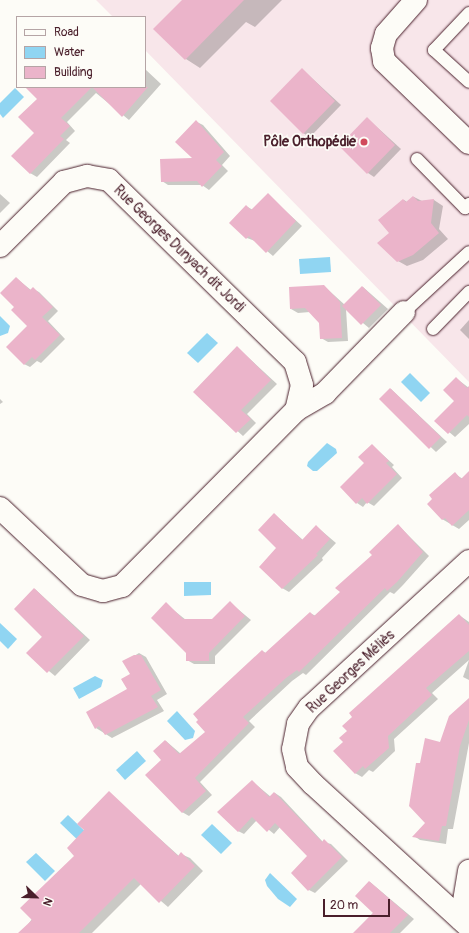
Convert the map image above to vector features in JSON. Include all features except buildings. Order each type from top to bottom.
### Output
[{"type":"street","points":[[416,0],[386,34],[382,48],[384,61],[469,144]]},
{"type":"street","name":"Rue Georges Dunyach dit Jordi","points":[[0,246],[64,182],[87,176],[109,180],[295,362],[302,385],[296,410]]},
{"type":"street","points":[[0,508],[82,585],[103,591],[122,586],[296,410],[325,393],[404,312]]},
{"type":"street","name":"Rue Georges Méliès","points":[[465,923],[313,784],[297,766],[293,749],[298,724],[309,708],[467,568]]},
{"type":"street","points":[[465,923],[469,871]]},
{"type":"lane","points":[[469,14],[434,50],[469,82]]},
{"type":"lane","points":[[417,159],[465,208],[469,204]]},
{"type":"lane","points":[[404,312],[469,252]]},
{"type":"lane","points":[[433,329],[469,292]]},
{"type":"shaded area","points":[[96,0],[469,0],[469,382],[146,51],[146,16],[112,16]]},
{"type":"water","points":[[15,88],[24,97],[3,118],[0,114],[0,103]]},
{"type":"water","points":[[330,257],[331,272],[300,274],[299,259]]},
{"type":"water","points":[[0,316],[10,326],[8,333],[0,336]]},
{"type":"water","points":[[207,333],[218,343],[198,363],[187,353]]},
{"type":"water","points":[[410,373],[430,393],[421,402],[401,382]]},
{"type":"water","points":[[327,443],[336,449],[337,453],[317,471],[313,471],[307,466],[308,462]]},
{"type":"water","points":[[184,582],[211,582],[211,595],[184,596]]},
{"type":"water","points":[[0,623],[17,639],[8,649],[0,641]]},
{"type":"water","points":[[95,676],[103,680],[101,687],[79,699],[73,688]]},
{"type":"water","points":[[177,711],[195,731],[193,738],[185,740],[167,721]]},
{"type":"water","points":[[137,751],[146,761],[125,780],[116,770]]},
{"type":"water","points":[[68,815],[94,840],[86,848],[60,823]]},
{"type":"water","points":[[212,824],[232,843],[221,854],[201,835]]},
{"type":"water","points":[[36,853],[55,871],[45,881],[26,862]]},
{"type":"water","points":[[270,873],[297,899],[290,907],[278,899],[267,886],[265,880]]},
{"type":"place","name":"Pôle Orthopédie","points":[[364,142]]}]
